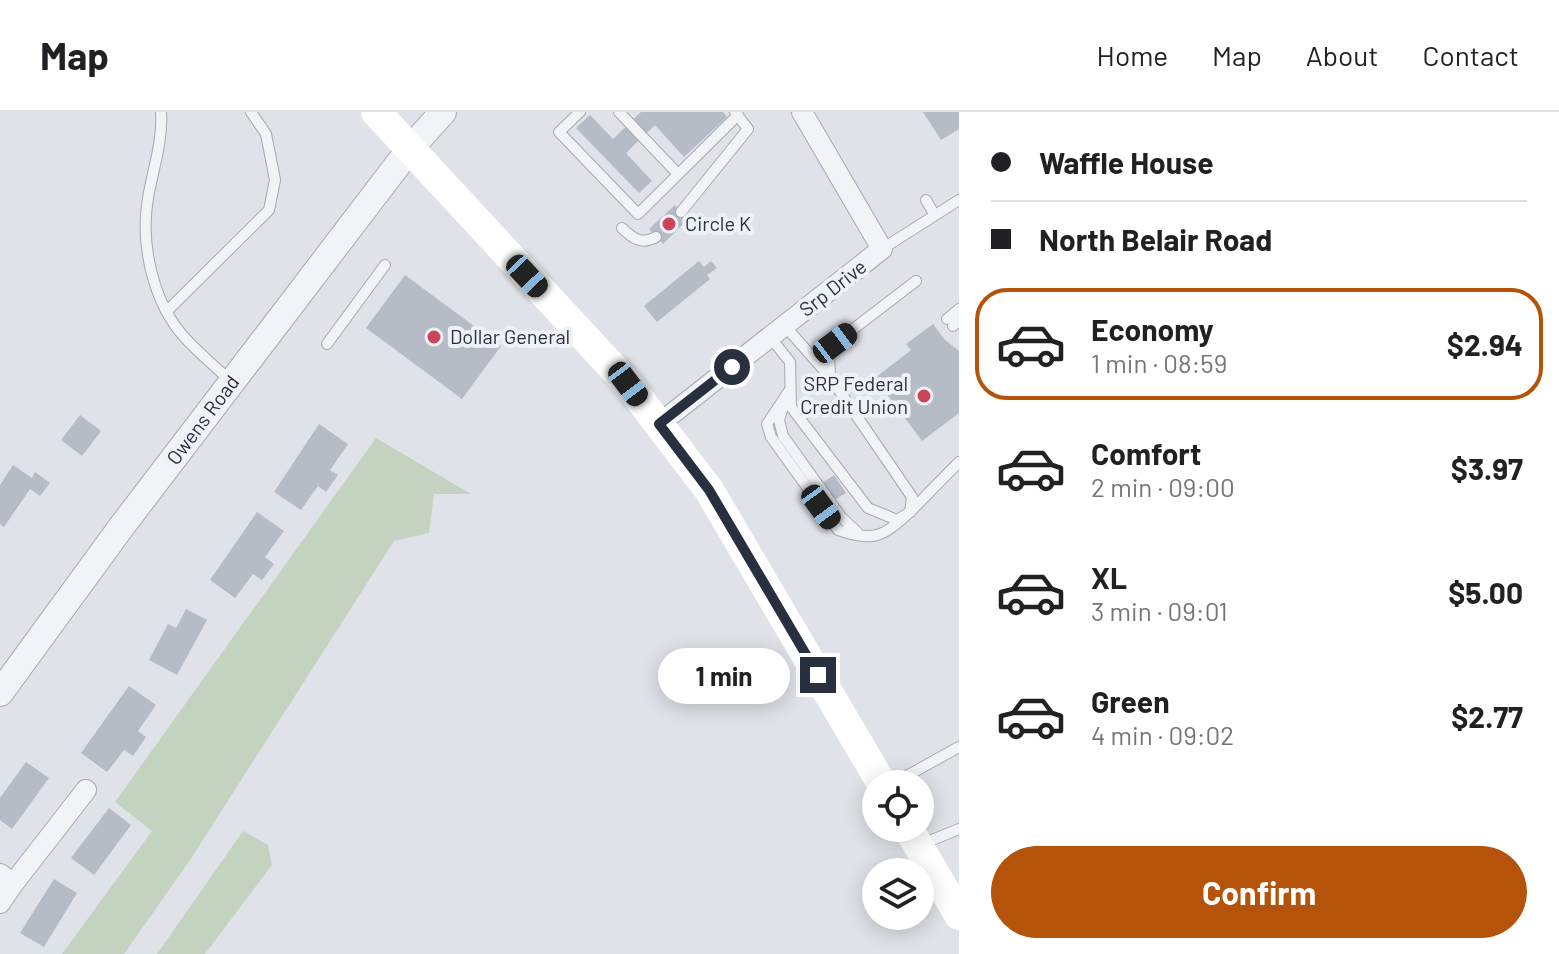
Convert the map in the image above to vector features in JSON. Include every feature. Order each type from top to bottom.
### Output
[{"type":"main road","points":[[376,112],[628,384],[709,490],[874,770]]},
{"type":"main road","points":[[916,842],[959,915]]},
{"type":"street","name":"Owens Road","points":[[0,693],[232,382],[409,150],[443,112]]},
{"type":"street","name":"Srp Drive","points":[[659,424],[882,249],[802,112]]},
{"type":"street","points":[[0,903],[7,879],[86,790]]},
{"type":"lane","points":[[161,112],[162,130],[147,202],[149,266],[167,311],[183,337],[232,382]]},
{"type":"lane","points":[[167,311],[269,210],[275,180],[266,134],[251,112]]},
{"type":"lane","points":[[580,112],[559,132],[638,214],[737,114],[748,129],[681,212]]},
{"type":"lane","points":[[619,112],[678,174]]},
{"type":"lane","points":[[926,200],[934,214]]},
{"type":"lane","points":[[882,249],[959,200]]},
{"type":"lane","points":[[622,228],[638,240],[646,242],[656,237]]},
{"type":"lane","points":[[327,344],[385,265]]},
{"type":"lane","points":[[830,377],[829,356],[835,343],[916,281]]},
{"type":"lane","points":[[953,322],[959,309]]},
{"type":"lane","points":[[777,331],[830,377],[905,482],[914,504],[910,512],[897,520],[868,508],[791,407],[789,391]]},
{"type":"lane","points":[[777,331],[790,362],[792,378],[779,420],[783,436],[849,526],[873,538],[883,536],[959,462]]},
{"type":"lane","points":[[917,770],[959,747]]},
{"type":"lane","points":[[934,833],[959,829]]},
{"type":"green space","points":[[376,438],[471,494],[434,494],[429,533],[394,541],[190,860],[124,954],[62,954],[152,831],[115,802]]},
{"type":"green space","points":[[243,831],[268,845],[272,865],[205,954],[157,954]]},
{"type":"building","points":[[641,112],[723,112],[727,117],[684,157],[655,125],[626,153],[652,181],[639,193],[576,128],[590,115],[613,139]]},
{"type":"building","points":[[923,112],[959,112],[959,129],[941,140]]},
{"type":"building","name":"Circle K","points":[[675,205],[688,219],[663,244],[649,229]]},
{"type":"building","points":[[699,261],[704,267],[711,261],[717,268],[707,275],[710,279],[657,322],[644,306]]},
{"type":"building","name":"Dollar General","points":[[405,275],[501,346],[462,399],[366,328]]},
{"type":"building","name":"SRP Federal Credit Union","points":[[933,324],[944,339],[959,351],[959,413],[922,441],[875,378],[911,350],[906,344]]},
{"type":"building","points":[[80,415],[101,431],[82,456],[61,440]]},
{"type":"building","points":[[319,424],[348,444],[330,470],[338,475],[326,492],[318,486],[301,510],[274,492]]},
{"type":"building","points":[[13,465],[32,478],[35,472],[50,483],[40,496],[30,489],[4,527],[0,524],[0,485]]},
{"type":"building","points":[[834,475],[846,493],[830,503],[818,486]]},
{"type":"building","points":[[257,512],[284,531],[265,557],[274,564],[262,580],[253,574],[235,598],[210,580]]},
{"type":"building","points":[[186,609],[207,620],[177,675],[149,660],[168,624],[176,628]]},
{"type":"building","points":[[129,686],[156,705],[138,731],[146,737],[133,756],[124,750],[107,772],[81,753]]},
{"type":"building","points":[[26,762],[49,778],[12,829],[0,820],[0,798]]},
{"type":"building","points":[[109,808],[131,825],[94,875],[71,858]]},
{"type":"building","points":[[54,879],[77,893],[44,947],[20,933]]},
{"type":"place","name":"Circle K","points":[[669,224]]},
{"type":"place","name":"Dollar General","points":[[434,337]]},
{"type":"place","name":"SRP Federal Credit Union","points":[[924,396]]},
{"type":"route","points":[[732,367],[659,424],[709,490],[818,675]]}]
